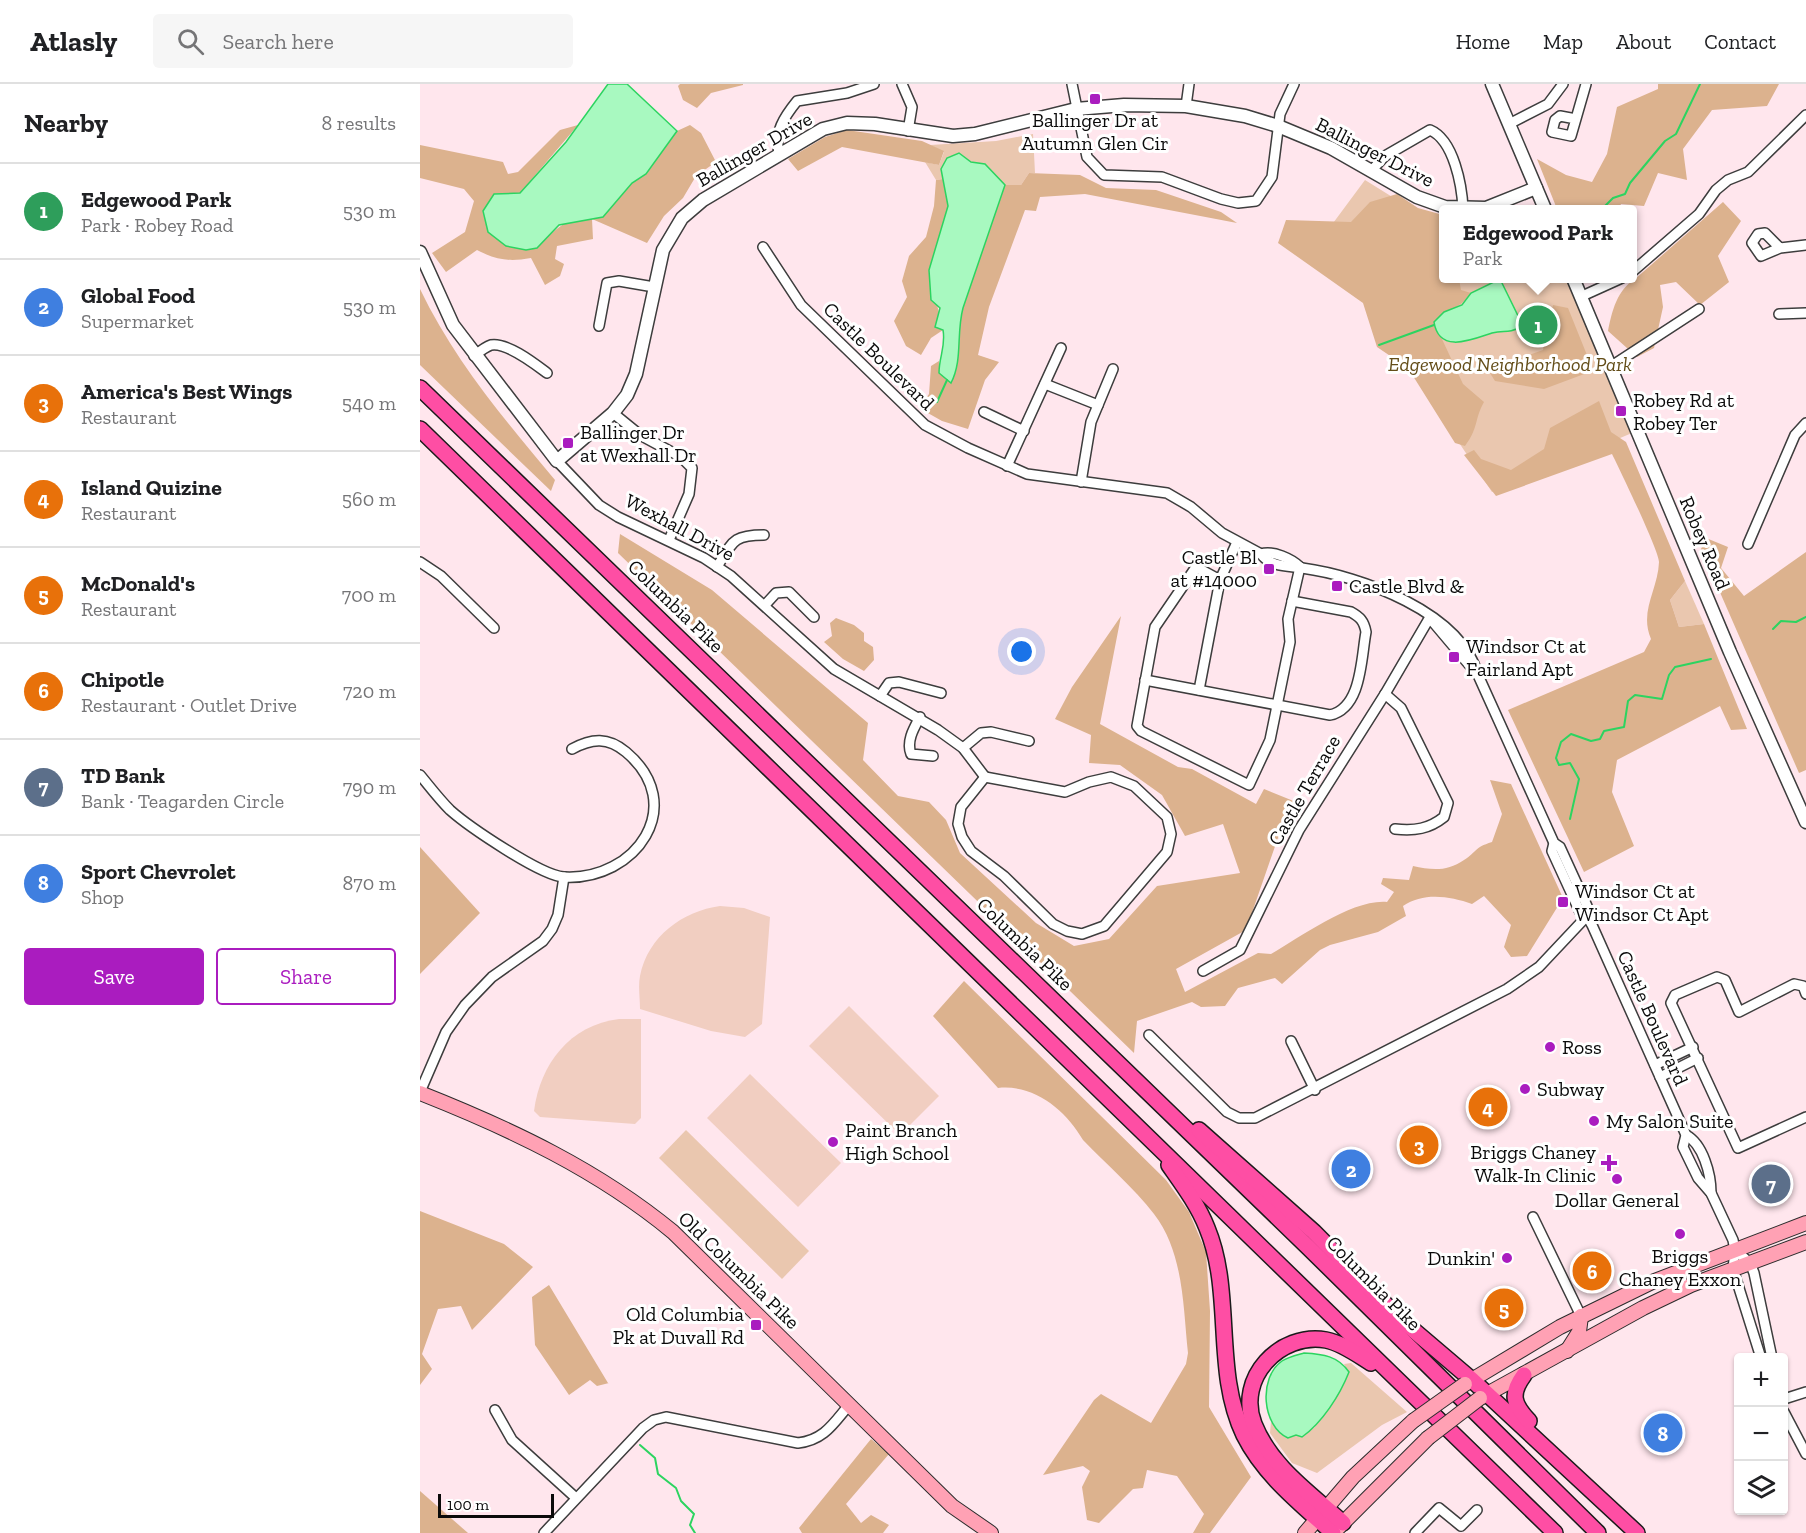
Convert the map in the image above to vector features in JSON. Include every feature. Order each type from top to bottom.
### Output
[{"type":"highway","name":"Columbia Pike","points":[[420,388],[1110,1055],[1598,1533]]},
{"type":"highway","points":[[420,429],[690,695],[1148,1136],[1555,1533]]},
{"type":"highway","points":[[1110,1055],[1314,1232],[1398,1317],[1636,1533]]},
{"type":"highway","points":[[1148,1136],[1190,1196],[1207,1228],[1221,1293],[1230,1393],[1244,1434],[1264,1466],[1290,1495],[1322,1513]]},
{"type":"highway","points":[[1336,1530],[1267,1450],[1253,1423],[1250,1404],[1253,1384],[1261,1368],[1274,1352],[1291,1342],[1309,1339],[1328,1340],[1390,1373]]},
{"type":"highway","points":[[1524,1375],[1515,1387],[1516,1408],[1608,1506]]},
{"type":"main road","name":"Old Columbia Pike","points":[[420,1093],[528,1139],[598,1176],[636,1202],[673,1232],[952,1506],[992,1533]]},
{"type":"main road","points":[[1305,1533],[1353,1477],[1413,1421],[1468,1382],[1581,1316],[1683,1268],[1806,1223]]},
{"type":"main road","points":[[1336,1530],[1428,1438],[1484,1396],[1566,1353],[1643,1308],[1733,1269],[1806,1242]]},
{"type":"main road","points":[[1566,1353],[1579,1332],[1581,1316]]},
{"type":"street","points":[[779,153],[777,138],[780,126],[797,101],[847,93],[874,84]]},
{"type":"street","points":[[902,84],[912,107],[908,131]]},
{"type":"street","points":[[1072,84],[1087,157],[1104,175],[1162,177],[1238,203],[1256,201],[1272,177],[1280,114],[1294,84]]},
{"type":"street","points":[[1186,106],[1189,84]]},
{"type":"street","points":[[1492,84],[1543,205]]},
{"type":"street","points":[[1509,124],[1548,104],[1563,84]]},
{"type":"street","points":[[1576,118],[1586,84]]},
{"type":"street","name":"Ballinger Drive","points":[[556,461],[613,413],[627,395],[636,375],[663,250],[682,218],[704,200],[779,153],[823,129],[847,123],[875,124],[908,131],[953,136],[975,134],[1076,109],[1125,105],[1186,106],[1245,116],[1278,126],[1331,148],[1426,201],[1444,205]]},
{"type":"street","points":[[1637,268],[1699,214],[1716,190],[1728,180],[1748,172],[1806,116]]},
{"type":"street","points":[[1372,170],[1385,156],[1430,130],[1436,132],[1456,166],[1462,182],[1463,205]]},
{"type":"street","name":"Ballinger Drive","points":[[1494,205],[1536,188]]},
{"type":"street","points":[[1780,248],[1806,244]]},
{"type":"street","name":"Castle Boulevard","points":[[763,247],[801,305],[926,425],[1027,474],[1167,493],[1237,542],[1261,554],[1265,560],[1290,568],[1300,567],[1400,597],[1448,628],[1474,659],[1478,675],[1554,843],[1560,847],[1587,906],[1587,916],[1686,1136],[1683,1147],[1698,1178],[1711,1193],[1736,1250]]},
{"type":"street","name":"Wexhall Drive","points":[[420,252],[453,325],[474,356],[556,461],[599,505],[717,567],[765,605],[834,669],[920,717],[963,748],[985,777]]},
{"type":"street","points":[[599,326],[607,283],[619,281],[654,287]]},
{"type":"street","name":"Robey Road","points":[[1575,283],[1730,652],[1806,822]]},
{"type":"street","points":[[1580,297],[1613,283]]},
{"type":"street","points":[[1610,367],[1699,309]]},
{"type":"street","points":[[1779,314],[1806,313]]},
{"type":"street","points":[[474,356],[489,346],[497,345],[521,354],[547,373]]},
{"type":"street","points":[[1008,466],[1061,348]]},
{"type":"street","points":[[1081,482],[1086,440],[1113,369]]},
{"type":"street","points":[[1045,384],[1098,405]]},
{"type":"street","points":[[984,412],[1024,431]]},
{"type":"street","points":[[613,413],[640,435],[681,457],[692,468],[689,494],[669,540]]},
{"type":"street","points":[[1748,544],[1795,435],[1806,423]]},
{"type":"street","points":[[717,567],[733,540],[742,535],[764,535]]},
{"type":"street","points":[[1199,690],[1220,580],[1237,542]]},
{"type":"street","points":[[420,562],[441,576],[494,628]]},
{"type":"street","points":[[1220,580],[1196,567],[1155,627],[1137,726],[1141,731],[1249,785],[1266,754],[1290,642],[1288,619],[1300,567]]},
{"type":"street","points":[[765,605],[776,593],[789,592],[814,617]]},
{"type":"street","points":[[1144,680],[1330,715],[1344,708],[1355,691],[1366,632],[1360,616],[1351,612],[1293,601]]},
{"type":"street","name":"Castle Terrace","points":[[1203,971],[1240,950],[1299,830],[1385,694],[1430,617]]},
{"type":"street","points":[[880,696],[889,683],[899,682],[941,693]]},
{"type":"street","points":[[1385,694],[1401,708],[1448,803],[1444,817],[1435,824],[1414,831],[1395,829]]},
{"type":"street","points":[[920,717],[912,731],[909,749],[911,754],[933,756]]},
{"type":"street","points":[[963,748],[981,733],[991,732],[1029,741]]},
{"type":"street","points":[[420,776],[453,812],[529,863],[564,877],[599,873],[629,857],[646,838],[654,819],[654,796],[646,776],[635,760],[620,747],[603,739],[586,741],[572,749]]},
{"type":"street","points":[[985,777],[1065,792],[1089,782],[1111,777],[1134,786],[1167,816],[1171,834],[1167,852],[1104,926],[1082,934],[1067,931],[1053,924],[1004,876],[971,851],[962,837],[958,824],[961,807],[985,777]]},
{"type":"street","points":[[420,1093],[446,1032],[465,1005],[492,977],[543,941],[552,929],[558,915],[564,877]]},
{"type":"street","points":[[1149,1035],[1227,1112],[1239,1118],[1255,1118],[1315,1090],[1507,988],[1539,967],[1587,916]]},
{"type":"street","points":[[1567,935],[1592,925]]},
{"type":"street","points":[[1806,994],[1803,986],[1794,984],[1739,1012],[1725,980],[1717,977],[1675,995],[1671,1003],[1738,1149],[1806,1117]]},
{"type":"street","points":[[1291,1041],[1315,1090]]},
{"type":"street","points":[[1655,1065],[1693,1047]]},
{"type":"street","points":[[1660,1077],[1698,1058]]},
{"type":"street","points":[[1533,1216],[1581,1316]]},
{"type":"street","points":[[1736,1250],[1750,1263],[1771,1353]]},
{"type":"street","points":[[1736,1250],[1733,1269],[1759,1353]]},
{"type":"street","points":[[1788,1398],[1806,1392]]},
{"type":"street","points":[[544,1533],[631,1440],[654,1420],[666,1417],[777,1440],[813,1441],[821,1437],[849,1406]]},
{"type":"street","points":[[495,1410],[512,1440],[576,1498]]},
{"type":"street","points":[[1788,1420],[1806,1454]]},
{"type":"street","points":[[1415,1533],[1439,1508],[1461,1526],[1477,1510]]},
{"type":"green space","points":[[680,84],[743,85],[711,93],[697,108],[683,100],[678,86]]},
{"type":"green space","points":[[1658,84],[1779,84],[1767,106],[1712,110],[1683,149],[1687,180],[1658,173],[1644,206],[1555,205],[1537,159],[1566,175],[1592,182],[1607,154],[1617,107],[1658,89]]},
{"type":"green space","points":[[578,125],[520,193],[494,194],[537,248],[566,223],[603,217],[632,183],[646,174],[677,131],[690,125],[701,133],[716,162],[696,176],[683,198],[664,216],[647,243],[592,219],[593,239],[557,246],[555,259],[564,264],[560,276],[545,285],[531,258],[503,259],[477,250],[446,272],[432,253],[465,232],[474,201],[464,189],[420,178],[420,145],[503,162],[508,174],[518,172],[560,130]]},
{"type":"green space","points":[[847,130],[922,141],[944,151],[939,165],[842,147],[798,171],[788,159],[825,137]]},
{"type":"green space","points":[[1033,134],[1035,173],[1029,173],[1021,185],[1005,185],[985,164],[971,162],[959,153],[941,169],[943,179],[936,180],[925,162],[939,165],[944,152],[930,145],[996,141]]},
{"type":"green space","points":[[1029,173],[1080,175],[1106,188],[1156,190],[1221,212],[1237,223],[1085,194],[1040,197],[1036,211],[1025,210],[989,307],[978,355],[999,362],[985,380],[968,429],[942,421],[919,408],[929,394],[931,366],[939,361],[939,373],[959,349],[958,328],[963,308],[1005,185],[1021,185]]},
{"type":"green space","points":[[943,179],[948,206],[929,270],[943,330],[931,338],[921,355],[906,346],[894,321],[907,297],[902,281],[909,256],[926,237],[934,206],[936,180]]},
{"type":"green space","name":"Edgewood Neighborhood Park","points":[[1365,180],[1402,203],[1439,269],[1439,283],[1569,283],[1632,433],[1492,492],[1322,238]]},
{"type":"green space","points":[[1397,194],[1418,208],[1439,214],[1439,283],[1460,283],[1461,290],[1471,293],[1434,322],[1463,384],[1484,402],[1465,446],[1455,443],[1408,368],[1377,347],[1363,303],[1278,243],[1286,220],[1351,222],[1370,202]]},
{"type":"green space","points":[[1723,202],[1741,221],[1718,256],[1729,282],[1700,305],[1676,282],[1660,285],[1663,307],[1654,348],[1637,357],[1608,331],[1620,295],[1630,283],[1637,283],[1637,277]]},
{"type":"green space","points":[[420,289],[464,365],[555,480],[551,491],[420,365]]},
{"type":"green space","points":[[1553,305],[1568,308],[1591,365],[1587,373],[1544,389],[1495,381],[1483,362],[1518,359],[1543,350]]},
{"type":"green space","points":[[1599,401],[1611,432],[1626,442],[1685,581],[1670,600],[1679,627],[1704,624],[1747,729],[1731,730],[1720,706],[1617,760],[1612,792],[1634,846],[1584,872],[1508,710],[1644,652],[1651,639],[1647,619],[1658,572],[1657,555],[1612,454],[1496,496],[1464,455],[1474,450],[1481,459],[1511,470],[1544,449],[1550,428]]},
{"type":"green space","points":[[620,534],[712,590],[868,723],[863,760],[898,796],[929,802],[946,820],[960,853],[1036,923],[1074,946],[1109,939],[1157,886],[1240,873],[1223,824],[1185,836],[1162,795],[1120,765],[1089,763],[1091,735],[1055,719],[1072,687],[1121,616],[1100,724],[1178,767],[1192,769],[1256,804],[1264,789],[1296,802],[1280,832],[1246,930],[1176,969],[1185,992],[1258,953],[1271,954],[1327,920],[1358,906],[1387,902],[1394,892],[1381,884],[1383,878],[1409,880],[1413,866],[1433,869],[1451,867],[1492,842],[1502,814],[1490,780],[1511,784],[1563,898],[1527,956],[1511,957],[1504,947],[1511,925],[1484,896],[1472,904],[1437,897],[1419,899],[1403,906],[1406,916],[1378,932],[1330,945],[1320,950],[1282,984],[1275,978],[1238,988],[1225,1006],[1201,1007],[1192,1002],[1137,1021],[1134,1053],[618,553]]},
{"type":"green space","points":[[1706,538],[1728,547],[1721,568],[1744,596],[1806,552],[1806,770],[1799,773],[1701,549]]},
{"type":"green space","points":[[1685,581],[1704,624],[1679,627],[1670,600]]},
{"type":"green space","points":[[836,618],[854,625],[864,633],[864,641],[873,647],[874,660],[864,671],[843,659],[824,642],[832,636],[830,623]]},
{"type":"green space","points":[[420,847],[480,913],[420,974]]},
{"type":"green space","points":[[964,981],[1166,1180],[1189,1212],[1206,1252],[1210,1311],[1209,1407],[1251,1477],[1210,1533],[1193,1533],[1204,1514],[1177,1476],[1147,1470],[1143,1488],[1133,1489],[1099,1523],[1087,1520],[1082,1487],[1090,1471],[1083,1466],[1043,1475],[1094,1400],[1101,1394],[1151,1423],[1186,1364],[1188,1353],[1183,1299],[1177,1263],[1171,1246],[1164,1229],[1146,1204],[1083,1140],[1058,1109],[1048,1101],[1024,1090],[998,1088],[933,1016]]},
{"type":"green space","points":[[686,1130],[809,1251],[782,1279],[659,1158]]},
{"type":"green space","points":[[420,1211],[504,1244],[533,1267],[472,1330],[461,1306],[438,1309],[422,1354],[432,1369],[420,1385]]},
{"type":"green space","points":[[549,1285],[609,1383],[597,1386],[590,1380],[569,1395],[535,1345],[532,1297]]},
{"type":"green space","points":[[1351,1363],[1407,1412],[1382,1425],[1317,1473],[1292,1463],[1270,1433],[1271,1422],[1284,1436],[1314,1428],[1349,1373],[1344,1364]]},
{"type":"green space","points":[[871,1439],[889,1454],[846,1504],[861,1523],[871,1515],[889,1525],[883,1533],[802,1533],[799,1528]]},
{"type":"green space","points":[[420,1491],[468,1533],[420,1533]]},
{"type":"shaded area","points":[[608,84],[627,84],[677,131],[646,174],[632,183],[603,217],[559,225],[537,248],[526,250],[506,246],[488,232],[483,211],[494,194],[520,193],[566,142]]},
{"type":"shaded area","points":[[959,153],[971,162],[985,164],[1005,185],[963,308],[957,365],[951,383],[939,373],[944,336],[943,330],[935,327],[940,308],[931,300],[929,270],[948,206],[941,169],[947,158]]},
{"type":"shaded area","points":[[1492,283],[1502,283],[1523,326],[1466,341],[1449,341],[1442,338],[1434,322],[1444,312],[1462,305],[1471,293]]},
{"type":"shaded area","points":[[720,906],[744,908],[770,917],[762,1024],[745,1037],[711,1031],[640,1009],[640,976],[644,962],[659,938],[669,928],[693,913]]},
{"type":"shaded area","points":[[849,1006],[939,1096],[900,1135],[809,1046]]},
{"type":"shaded area","points":[[619,1019],[641,1019],[641,1118],[635,1124],[540,1117],[534,1111],[537,1094],[543,1078],[560,1050],[586,1029]]},
{"type":"shaded area","points":[[750,1074],[841,1163],[798,1207],[707,1118]]},
{"type":"shaded area","points":[[1304,1353],[1335,1359],[1349,1372],[1341,1390],[1317,1424],[1302,1437],[1296,1435],[1288,1438],[1279,1432],[1268,1413],[1266,1390],[1274,1369],[1282,1361]]},
{"type":"waterway","points":[[1606,205],[1613,198],[1625,194],[1630,183],[1665,141],[1676,134],[1700,84]]},
{"type":"waterway","points":[[1379,345],[1434,325]]},
{"type":"waterway","points":[[937,402],[947,380]]},
{"type":"waterway","points":[[1773,629],[1781,621],[1796,622],[1806,617]]},
{"type":"waterway","points":[[1570,819],[1579,779],[1570,763],[1559,765],[1556,758],[1561,742],[1571,734],[1591,741],[1600,739],[1604,731],[1624,727],[1628,701],[1635,695],[1662,699],[1669,675],[1675,667],[1711,659]]},
{"type":"waterway","points":[[640,1445],[655,1458],[658,1474],[676,1488],[681,1501],[694,1514],[690,1525],[695,1533]]},
{"type":"place","name":"Ballinger Dr at Autumn Glen Cir","points":[[1095,99]]},
{"type":"place","name":"Edgewood Park","points":[[1538,325]]},
{"type":"place","name":"Robey Rd at Robey Ter","points":[[1621,411]]},
{"type":"place","name":"Ballinger Dr at Wexhall Dr","points":[[568,443]]},
{"type":"place","name":"Castle Bl at #14000","points":[[1269,569]]},
{"type":"place","name":"Castle Blvd &","points":[[1337,586]]},
{"type":"place","name":"Windsor Ct at Fairland Apt","points":[[1454,657]]},
{"type":"place","name":"Windsor Ct at Windsor Ct Apt","points":[[1563,902]]},
{"type":"place","name":"Ross","points":[[1550,1047]]},
{"type":"place","name":"Subway","points":[[1525,1089]]},
{"type":"place","name":"Island Quizine","points":[[1488,1107]]},
{"type":"place","name":"My Salon Suite","points":[[1594,1121]]},
{"type":"place","name":"Paint Branch High School","points":[[833,1142]]},
{"type":"place","name":"America's Best Wings","points":[[1419,1145]]},
{"type":"place","name":"Briggs Chaney Walk-In Clinic","points":[[1609,1163]]},
{"type":"place","name":"Global Food","points":[[1351,1169]]},
{"type":"place","name":"Dollar General","points":[[1617,1179]]},
{"type":"place","name":"TD Bank","points":[[1771,1184]]},
{"type":"place","name":"Briggs Chaney Exxon","points":[[1680,1234]]},
{"type":"place","name":"Dunkin'","points":[[1507,1258]]},
{"type":"place","name":"Chipotle","points":[[1592,1271]]},
{"type":"place","name":"McDonald's","points":[[1504,1308]]},
{"type":"place","name":"Old Columbia Pk at Duvall Rd","points":[[756,1325]]},
{"type":"place","name":"Sport Chevrolet","points":[[1663,1433]]}]
